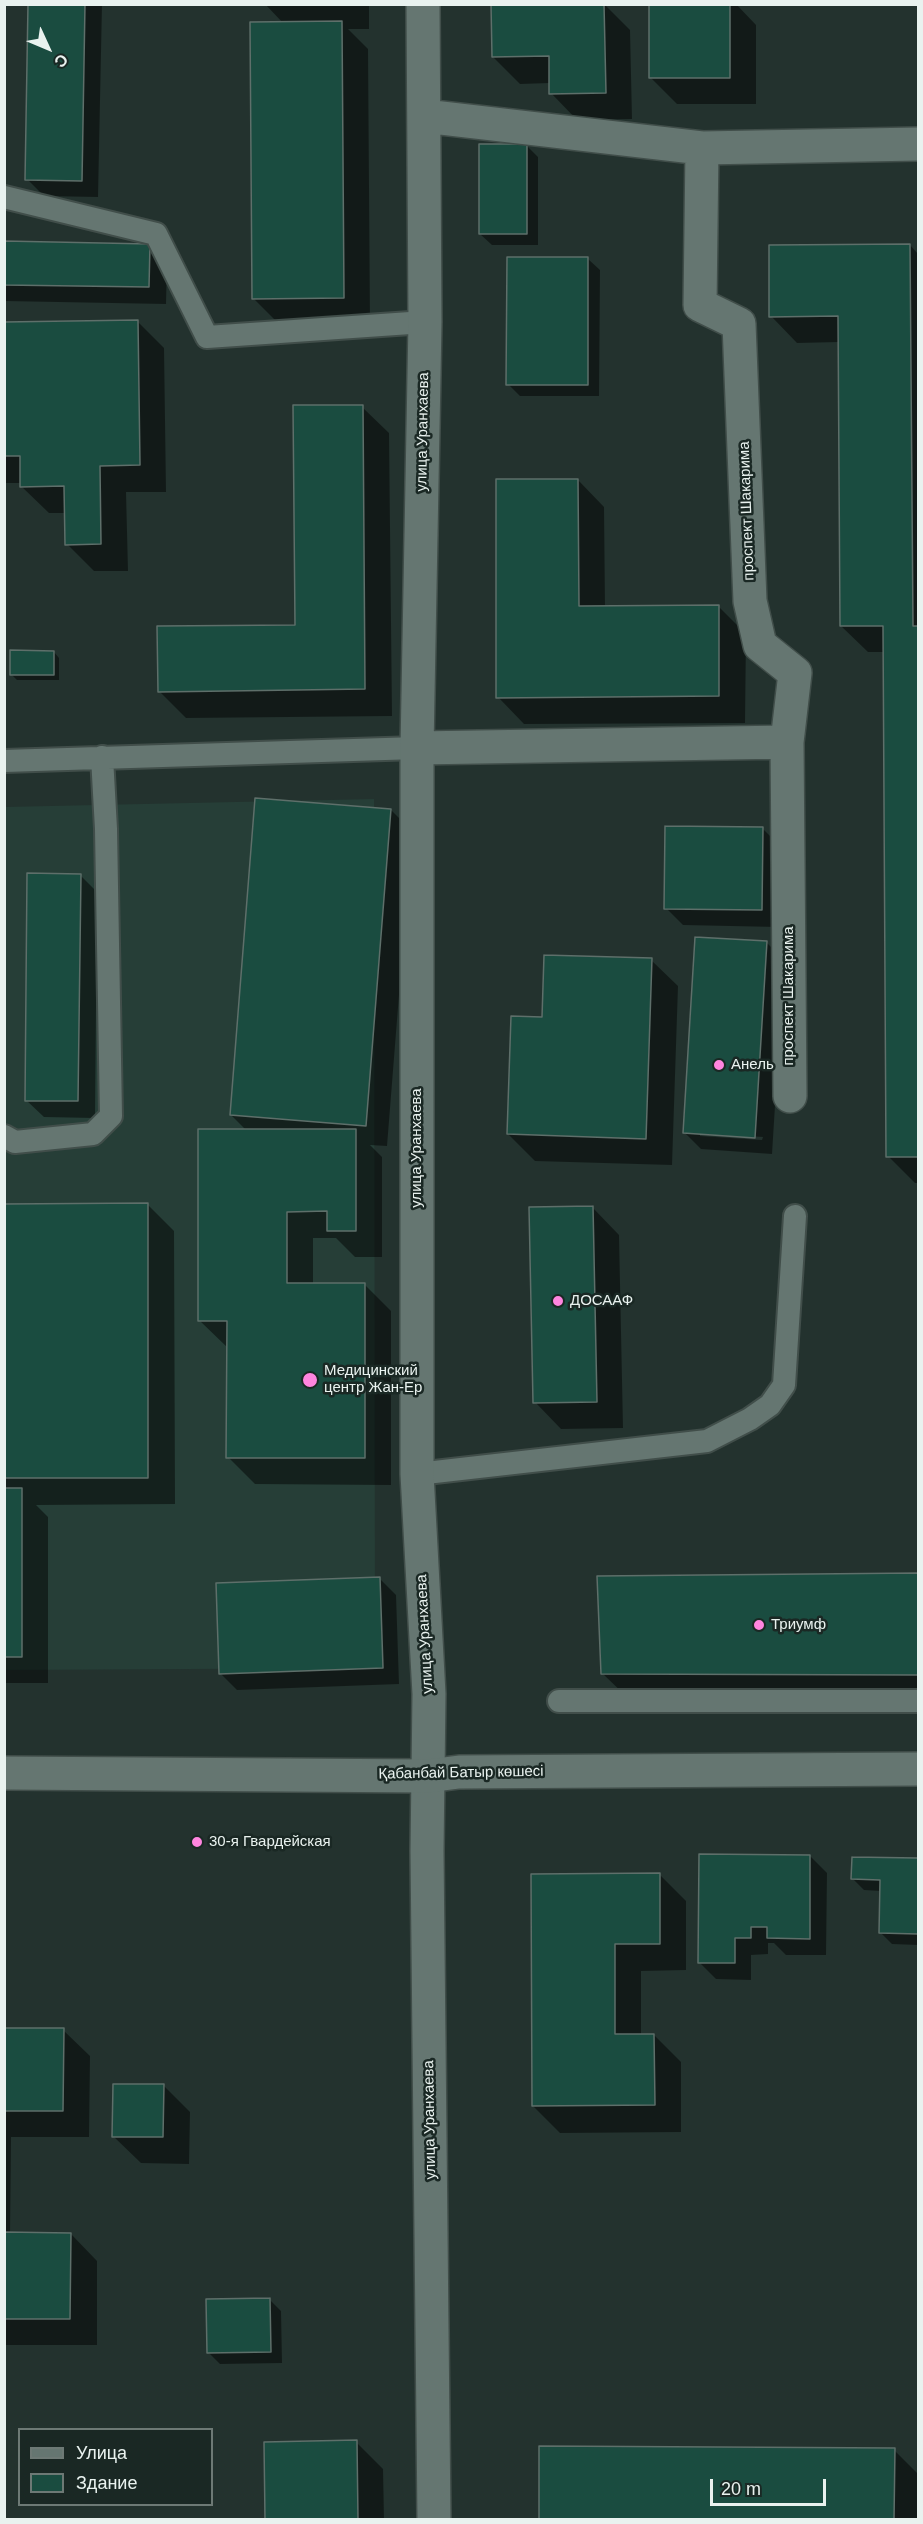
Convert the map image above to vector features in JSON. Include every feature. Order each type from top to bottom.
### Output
[{"type":"street","name":"улица Уранхаева","points":[[423,4],[425,322],[417,748],[417,1474],[429,1694],[434,2520]]},
{"type":"street","points":[[424,116],[702,148],[918,144]]},
{"type":"street","name":"проспект Шакарима","points":[[702,148],[700,305],[739,324],[750,602],[760,645],[795,673],[787,741],[790,1096]]},
{"type":"street","points":[[417,748],[787,741]]},
{"type":"street","name":"Қабанбай Батыр көшесі","points":[[4,1773],[428,1776],[459,1772],[918,1769]]},
{"type":"lane","points":[[4,197],[156,234],[207,338],[425,322]]},
{"type":"lane","points":[[4,761],[417,748]]},
{"type":"lane","points":[[4,1136],[15,1142],[93,1134],[111,1116],[106,841],[102,757]]},
{"type":"lane","points":[[417,1474],[707,1440],[750,1419],[770,1405],[784,1385],[795,1216]]},
{"type":"lane","points":[[559,1701],[918,1701]]},
{"type":"shaded area","points":[[374,799],[375,1668],[5,1670],[4,807]]},
{"type":"building","points":[[28,4],[85,4],[82,181],[25,180]]},
{"type":"building","points":[[491,4],[604,4],[606,93],[549,94],[549,56],[492,57]]},
{"type":"building","points":[[649,4],[730,4],[730,78],[649,78]]},
{"type":"building","points":[[342,21],[344,298],[252,299],[250,22]]},
{"type":"building","points":[[479,144],[527,144],[527,234],[479,234]]},
{"type":"building","points":[[4,241],[150,244],[149,287],[4,285]]},
{"type":"building","points":[[910,244],[913,626],[918,626],[918,1157],[886,1157],[883,626],[840,626],[838,316],[769,317],[769,245]]},
{"type":"building","points":[[507,257],[588,257],[588,385],[506,385]]},
{"type":"building","points":[[138,320],[140,465],[100,466],[101,544],[65,545],[64,486],[20,487],[20,456],[4,456],[4,322]]},
{"type":"building","points":[[293,405],[363,405],[365,689],[158,692],[157,626],[295,625]]},
{"type":"building","points":[[496,479],[578,479],[579,606],[719,605],[719,696],[496,698]]},
{"type":"building","points":[[10,650],[54,651],[54,675],[10,675]]},
{"type":"building","points":[[255,798],[391,809],[366,1126],[230,1115]]},
{"type":"building","points":[[665,826],[763,827],[762,910],[664,909]]},
{"type":"building","points":[[27,873],[81,874],[78,1101],[25,1101]]},
{"type":"building","points":[[695,937],[767,941],[755,1138],[683,1133]]},
{"type":"building","points":[[544,955],[652,958],[646,1139],[507,1134],[511,1016],[542,1017]]},
{"type":"building","points":[[198,1129],[356,1129],[356,1231],[327,1231],[327,1211],[287,1212],[287,1283],[365,1283],[365,1458],[226,1458],[227,1321],[198,1321]]},
{"type":"building","points":[[148,1203],[148,1478],[4,1478],[4,1204]]},
{"type":"building","points":[[593,1206],[597,1402],[533,1403],[529,1207]]},
{"type":"building","points":[[4,1488],[22,1488],[22,1657],[4,1657]]},
{"type":"building","name":"Триумф","points":[[918,1573],[918,1675],[601,1674],[597,1576]]},
{"type":"building","points":[[380,1577],[383,1668],[219,1674],[216,1583]]},
{"type":"building","points":[[699,1854],[810,1855],[810,1939],[767,1938],[767,1927],[751,1927],[751,1938],[735,1938],[735,1963],[698,1963]]},
{"type":"building","points":[[852,1857],[918,1858],[918,1934],[879,1933],[880,1880],[851,1879]]},
{"type":"building","points":[[660,1873],[660,1944],[615,1944],[615,2034],[654,2034],[655,2105],[532,2106],[531,1874]]},
{"type":"building","points":[[4,2028],[64,2028],[63,2111],[4,2111]]},
{"type":"building","points":[[113,2084],[164,2084],[163,2137],[112,2137]]},
{"type":"building","points":[[4,2232],[71,2233],[70,2319],[4,2319]]},
{"type":"building","points":[[270,2298],[271,2352],[207,2353],[206,2299]]},
{"type":"building","points":[[357,2440],[358,2520],[265,2520],[264,2442]]},
{"type":"building","points":[[539,2446],[895,2448],[894,2520],[539,2520]]},
{"type":"place","name":"Анель","points":[[719,1065]]},
{"type":"place","name":"ДОСААФ","points":[[558,1301]]},
{"type":"place","name":"Медицинский центр Жан-Ер","points":[[310,1380]]},
{"type":"place","name":"Триумф","points":[[759,1625]]},
{"type":"place","name":"30-я Гвардейская","points":[[197,1842]]}]
